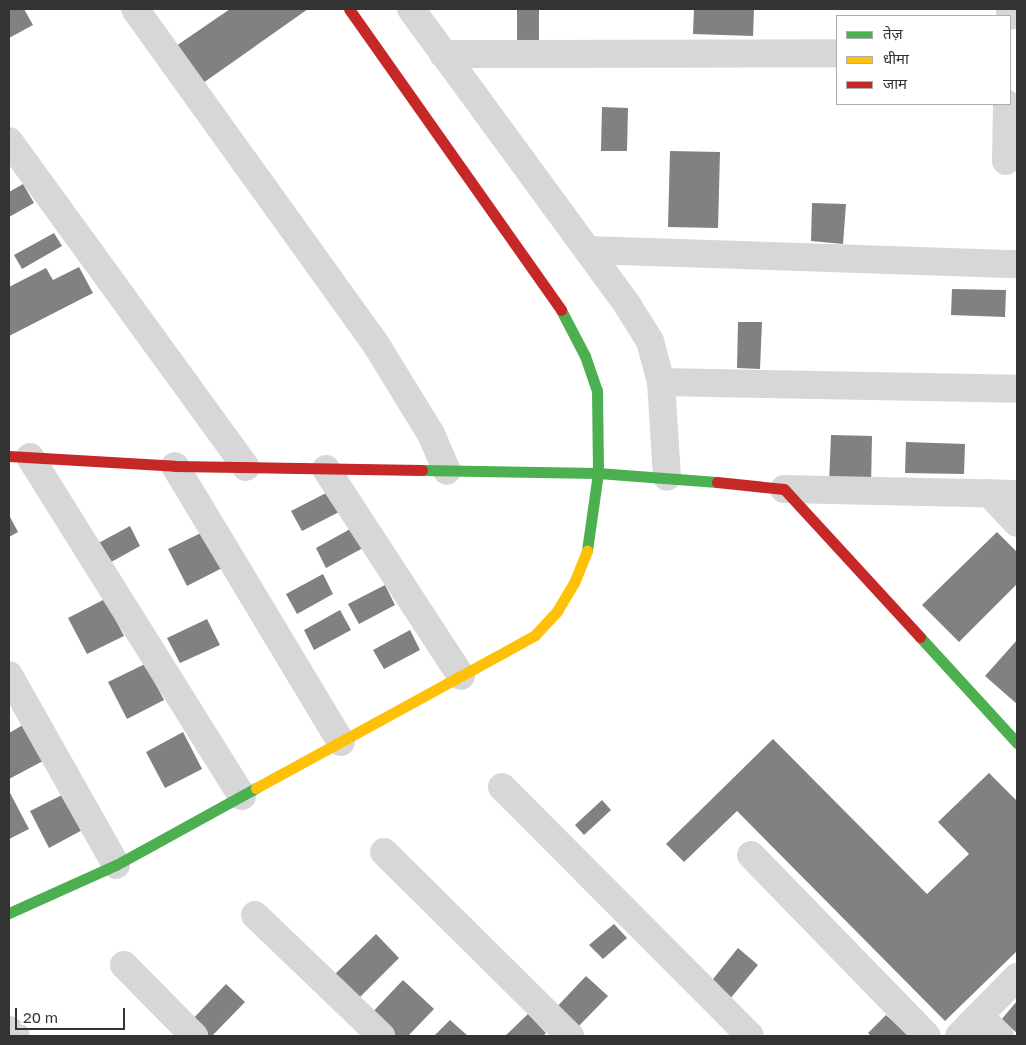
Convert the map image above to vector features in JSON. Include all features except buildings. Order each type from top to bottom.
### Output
[{"type":"street","points":[[135,9],[377,346],[431,434],[447,471]]},
{"type":"street","points":[[9,913],[116,865],[534,635],[557,611],[574,583],[587,552],[598,473],[597,390],[581,348],[560,308],[349,9]]},
{"type":"street","points":[[410,9],[588,250],[650,341],[661,382],[654,476]]},
{"type":"street","points":[[444,54],[836,53]]},
{"type":"street","points":[[1006,161],[1007,105]]},
{"type":"street","points":[[9,140],[246,467]]},
{"type":"street","points":[[588,250],[1017,264]]},
{"type":"street","points":[[661,382],[1017,389]]},
{"type":"street","points":[[20,457],[175,466],[598,473],[654,476],[784,489],[1017,494]]},
{"type":"street","points":[[20,457],[242,796]]},
{"type":"street","points":[[175,466],[341,742]]},
{"type":"street","points":[[326,469],[461,676]]},
{"type":"street","points":[[784,489],[1017,743]]},
{"type":"street","points":[[988,494],[1017,523]]},
{"type":"street","points":[[9,675],[116,865]]},
{"type":"street","points":[[502,787],[750,1036]]},
{"type":"street","points":[[384,852],[570,1036]]},
{"type":"street","points":[[751,855],[927,1036]]},
{"type":"street","points":[[255,915],[381,1036]]},
{"type":"street","points":[[124,966],[194,1036]]},
{"type":"street","points":[[959,1036],[1017,977]]},
{"type":"street","points":[[979,1016],[1000,1036]]},
{"type":"street","points":[[9,1030],[16,1036]]},
{"type":"traffic: fast","points":[[561,310],[585,356],[597,390],[598,473],[717,482]]},
{"type":"traffic: fast","points":[[422,470],[598,473],[587,550]]},
{"type":"traffic: fast","points":[[920,637],[1017,743]]},
{"type":"traffic: fast","points":[[9,913],[116,865],[256,788]]},
{"type":"traffic: slow","points":[[256,788],[535,635],[557,611],[574,583],[587,550]]},
{"type":"traffic: jam","points":[[349,9],[561,310]]},
{"type":"traffic: jam","points":[[9,456],[175,466],[422,470]]},
{"type":"traffic: jam","points":[[717,482],[784,489],[920,637]]}]
